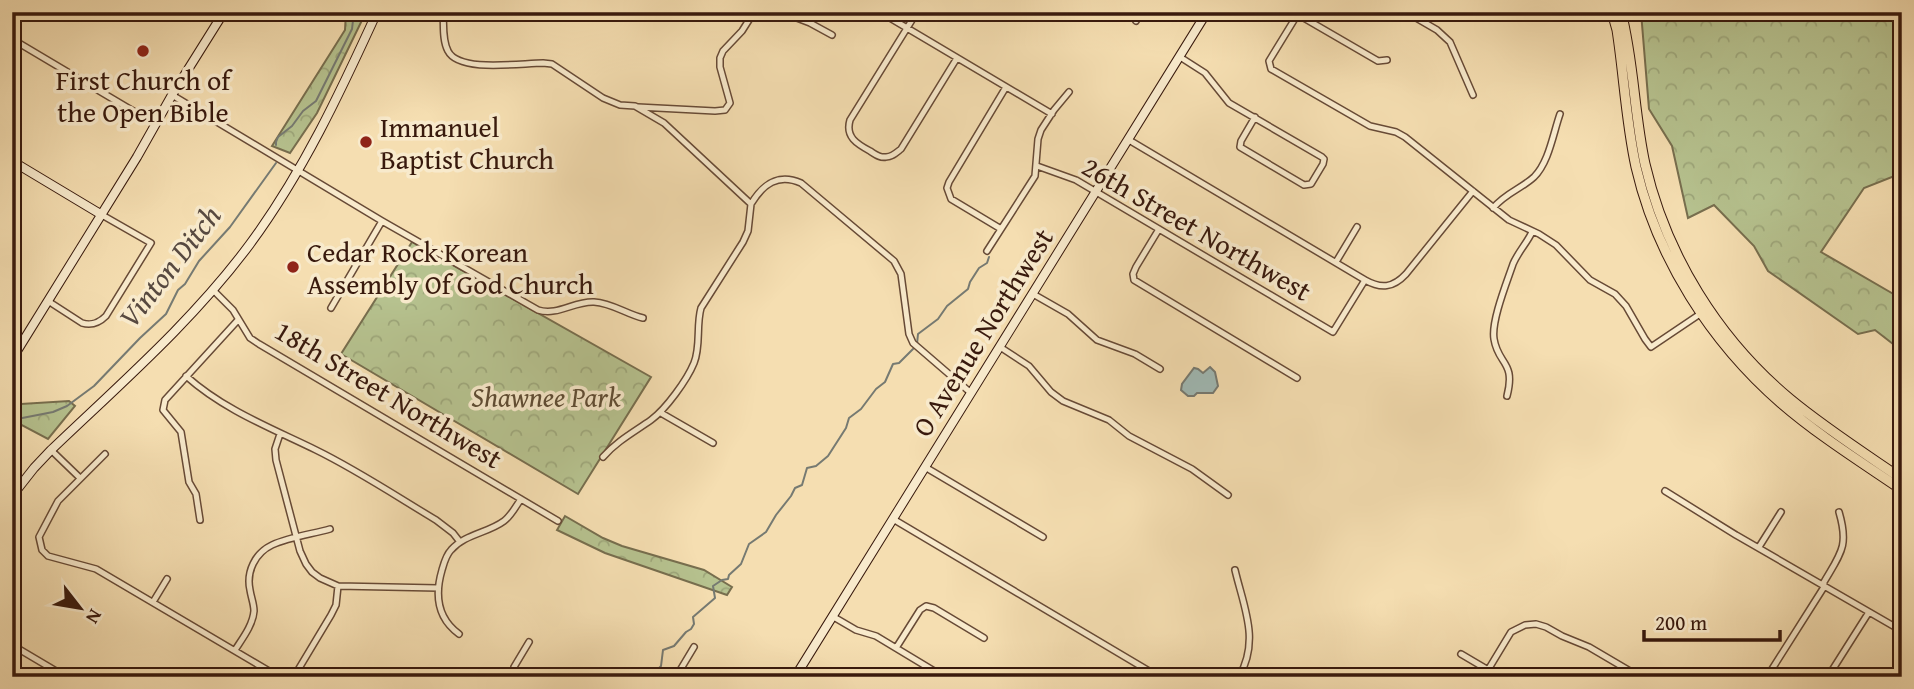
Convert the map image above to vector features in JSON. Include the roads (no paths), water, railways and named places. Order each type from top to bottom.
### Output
[{"type":"main road","points":[[1612,12],[1636,167],[1672,263],[1739,362],[1782,404],[1806,423],[1902,489]]},
{"type":"main road","points":[[1621,12],[1639,129],[1652,192],[1678,258],[1704,311],[1788,398],[1902,479]]},
{"type":"street","points":[[12,359],[224,12]]},
{"type":"street","points":[[12,496],[51,450],[194,312],[248,247],[299,171],[338,98],[377,12]]},
{"type":"street","points":[[443,12],[448,52],[465,63],[543,62],[552,64],[603,98],[620,105],[715,111],[722,111],[730,103],[720,58],[754,12]]},
{"type":"street","points":[[781,12],[832,35]]},
{"type":"street","points":[[880,12],[1052,114]]},
{"type":"street","points":[[916,12],[849,120],[852,139],[880,157],[895,155],[957,58]]},
{"type":"street","points":[[1136,21],[1141,12]]},
{"type":"street","name":"O Avenue Northwest","points":[[795,677],[1207,12]]},
{"type":"street","points":[[1406,12],[1446,37],[1473,95]]},
{"type":"street","points":[[1387,60],[1378,61],[1297,13],[1269,61],[1269,66],[1363,123],[1405,137],[1509,220],[1556,245],[1590,279],[1620,299],[1651,347],[1704,311]]},
{"type":"street","points":[[12,39],[155,124]]},
{"type":"street","points":[[1180,57],[1205,73],[1229,103],[1255,117],[1324,159],[1311,184],[1304,185],[1240,147],[1255,117]]},
{"type":"street","points":[[1001,229],[954,201],[949,197],[947,188],[1006,87]]},
{"type":"street","points":[[987,251],[1034,176],[1038,139],[1069,92]]},
{"type":"street","points":[[172,95],[382,221],[538,310],[550,312],[592,302],[612,306],[643,318]]},
{"type":"street","points":[[635,107],[664,123],[751,204]]},
{"type":"street","points":[[664,123],[667,107]]},
{"type":"street","points":[[1493,208],[1503,197],[1526,183],[1541,167],[1560,114]]},
{"type":"street","points":[[1129,140],[1378,286],[1387,287],[1402,279],[1473,191]]},
{"type":"street","points":[[12,161],[151,243],[100,322],[88,325],[82,323],[48,301]]},
{"type":"street","name":"26th Street Northwest","points":[[1037,166],[1076,180],[1096,191],[1333,332],[1365,280]]},
{"type":"street","points":[[603,457],[614,445],[661,412],[671,401],[694,364],[701,308],[743,242],[751,204],[757,194],[773,181],[783,178],[801,183],[894,261],[901,274],[912,343],[971,393]]},
{"type":"street","points":[[331,308],[382,221]]},
{"type":"street","points":[[1336,262],[1357,227]]},
{"type":"street","points":[[1159,229],[1136,267],[1134,280],[1297,378]]},
{"type":"street","points":[[1507,396],[1511,382],[1510,373],[1494,340],[1494,328],[1513,264],[1532,232]]},
{"type":"street","name":"18th Street Northwest","points":[[213,290],[226,302],[250,338],[558,521]]},
{"type":"street","points":[[1033,294],[1068,314],[1097,341],[1135,355],[1160,369]]},
{"type":"street","points":[[200,520],[196,494],[189,482],[181,432],[163,410],[165,400],[238,320]]},
{"type":"street","points":[[1000,347],[1029,366],[1051,392],[1063,401],[1109,420],[1129,436],[1192,469],[1228,495]]},
{"type":"street","points":[[186,376],[202,391],[280,434],[317,450],[436,520],[460,542]]},
{"type":"street","points":[[661,412],[713,443]]},
{"type":"street","points":[[280,434],[275,449],[276,460],[296,538],[306,565],[320,578],[338,586],[438,588]]},
{"type":"street","points":[[51,450],[80,478]]},
{"type":"street","points":[[105,454],[58,501],[39,537],[42,550],[48,556],[96,569],[279,677]]},
{"type":"street","points":[[925,467],[1043,537]]},
{"type":"street","points":[[1665,491],[1902,631]]},
{"type":"street","points":[[459,634],[447,624],[442,614],[438,588],[444,561],[450,550],[460,542],[505,520],[521,499]]},
{"type":"street","points":[[1759,548],[1781,512]]},
{"type":"street","points":[[1767,677],[1824,587],[1824,582],[1843,547],[1843,526],[1839,512]]},
{"type":"street","points":[[893,519],[1159,677]]},
{"type":"street","points":[[234,650],[252,622],[254,612],[249,576],[261,552],[271,545],[330,529]]},
{"type":"street","points":[[1235,570],[1250,639],[1247,660],[1239,677]]},
{"type":"street","points":[[153,602],[167,579]]},
{"type":"street","points":[[287,677],[298,670],[331,615],[338,586]]},
{"type":"street","points":[[896,648],[920,610],[926,606],[985,638]]},
{"type":"street","points":[[1831,672],[1869,612]]},
{"type":"street","points":[[832,616],[856,630],[876,636],[944,677]]},
{"type":"street","points":[[1488,670],[1511,632],[1530,624],[1546,627],[1590,647],[1636,676]]},
{"type":"street","points":[[512,677],[513,667],[529,642]]},
{"type":"street","points":[[12,659],[15,647],[66,677]]},
{"type":"street","points":[[676,677],[694,647]]},
{"type":"street","points":[[1461,654],[1500,677]]},
{"type":"street","points":[[446,677],[459,677]]},
{"type":"water","points":[[1210,367],[1215,372],[1218,386],[1213,393],[1188,396],[1181,390],[1182,384],[1194,368],[1203,373]]},
{"type":"waterway","name":"Vinton Ditch","points":[[276,145],[278,137],[316,101],[352,29],[354,12]]},
{"type":"waterway","name":"Vinton Ditch","points":[[12,420],[53,412],[67,406],[94,386],[166,314],[178,290],[185,284],[199,261],[230,227],[276,163]]},
{"type":"waterway","points":[[917,344],[918,334],[938,319],[947,306],[968,289],[979,268],[987,263],[989,257]]},
{"type":"waterway","points":[[651,677],[661,666],[663,650],[674,646],[691,629],[694,624],[693,617],[715,598],[713,586],[728,579],[741,564],[749,544],[766,532],[795,488],[802,485],[807,468],[816,466],[828,456],[846,428],[849,418],[861,409],[885,382],[893,364],[899,363],[913,349]]},
{"type":"place","name":"First Church of the Open Bible","points":[[143,51]]},
{"type":"place","name":"Immanuel Baptist Church","points":[[366,142]]},
{"type":"place","name":"Cedar Rock Korean Assembly Of God Church","points":[[293,267]]},
{"type":"park label","name":"Shawnee Park","points":[[546,396]]}]
